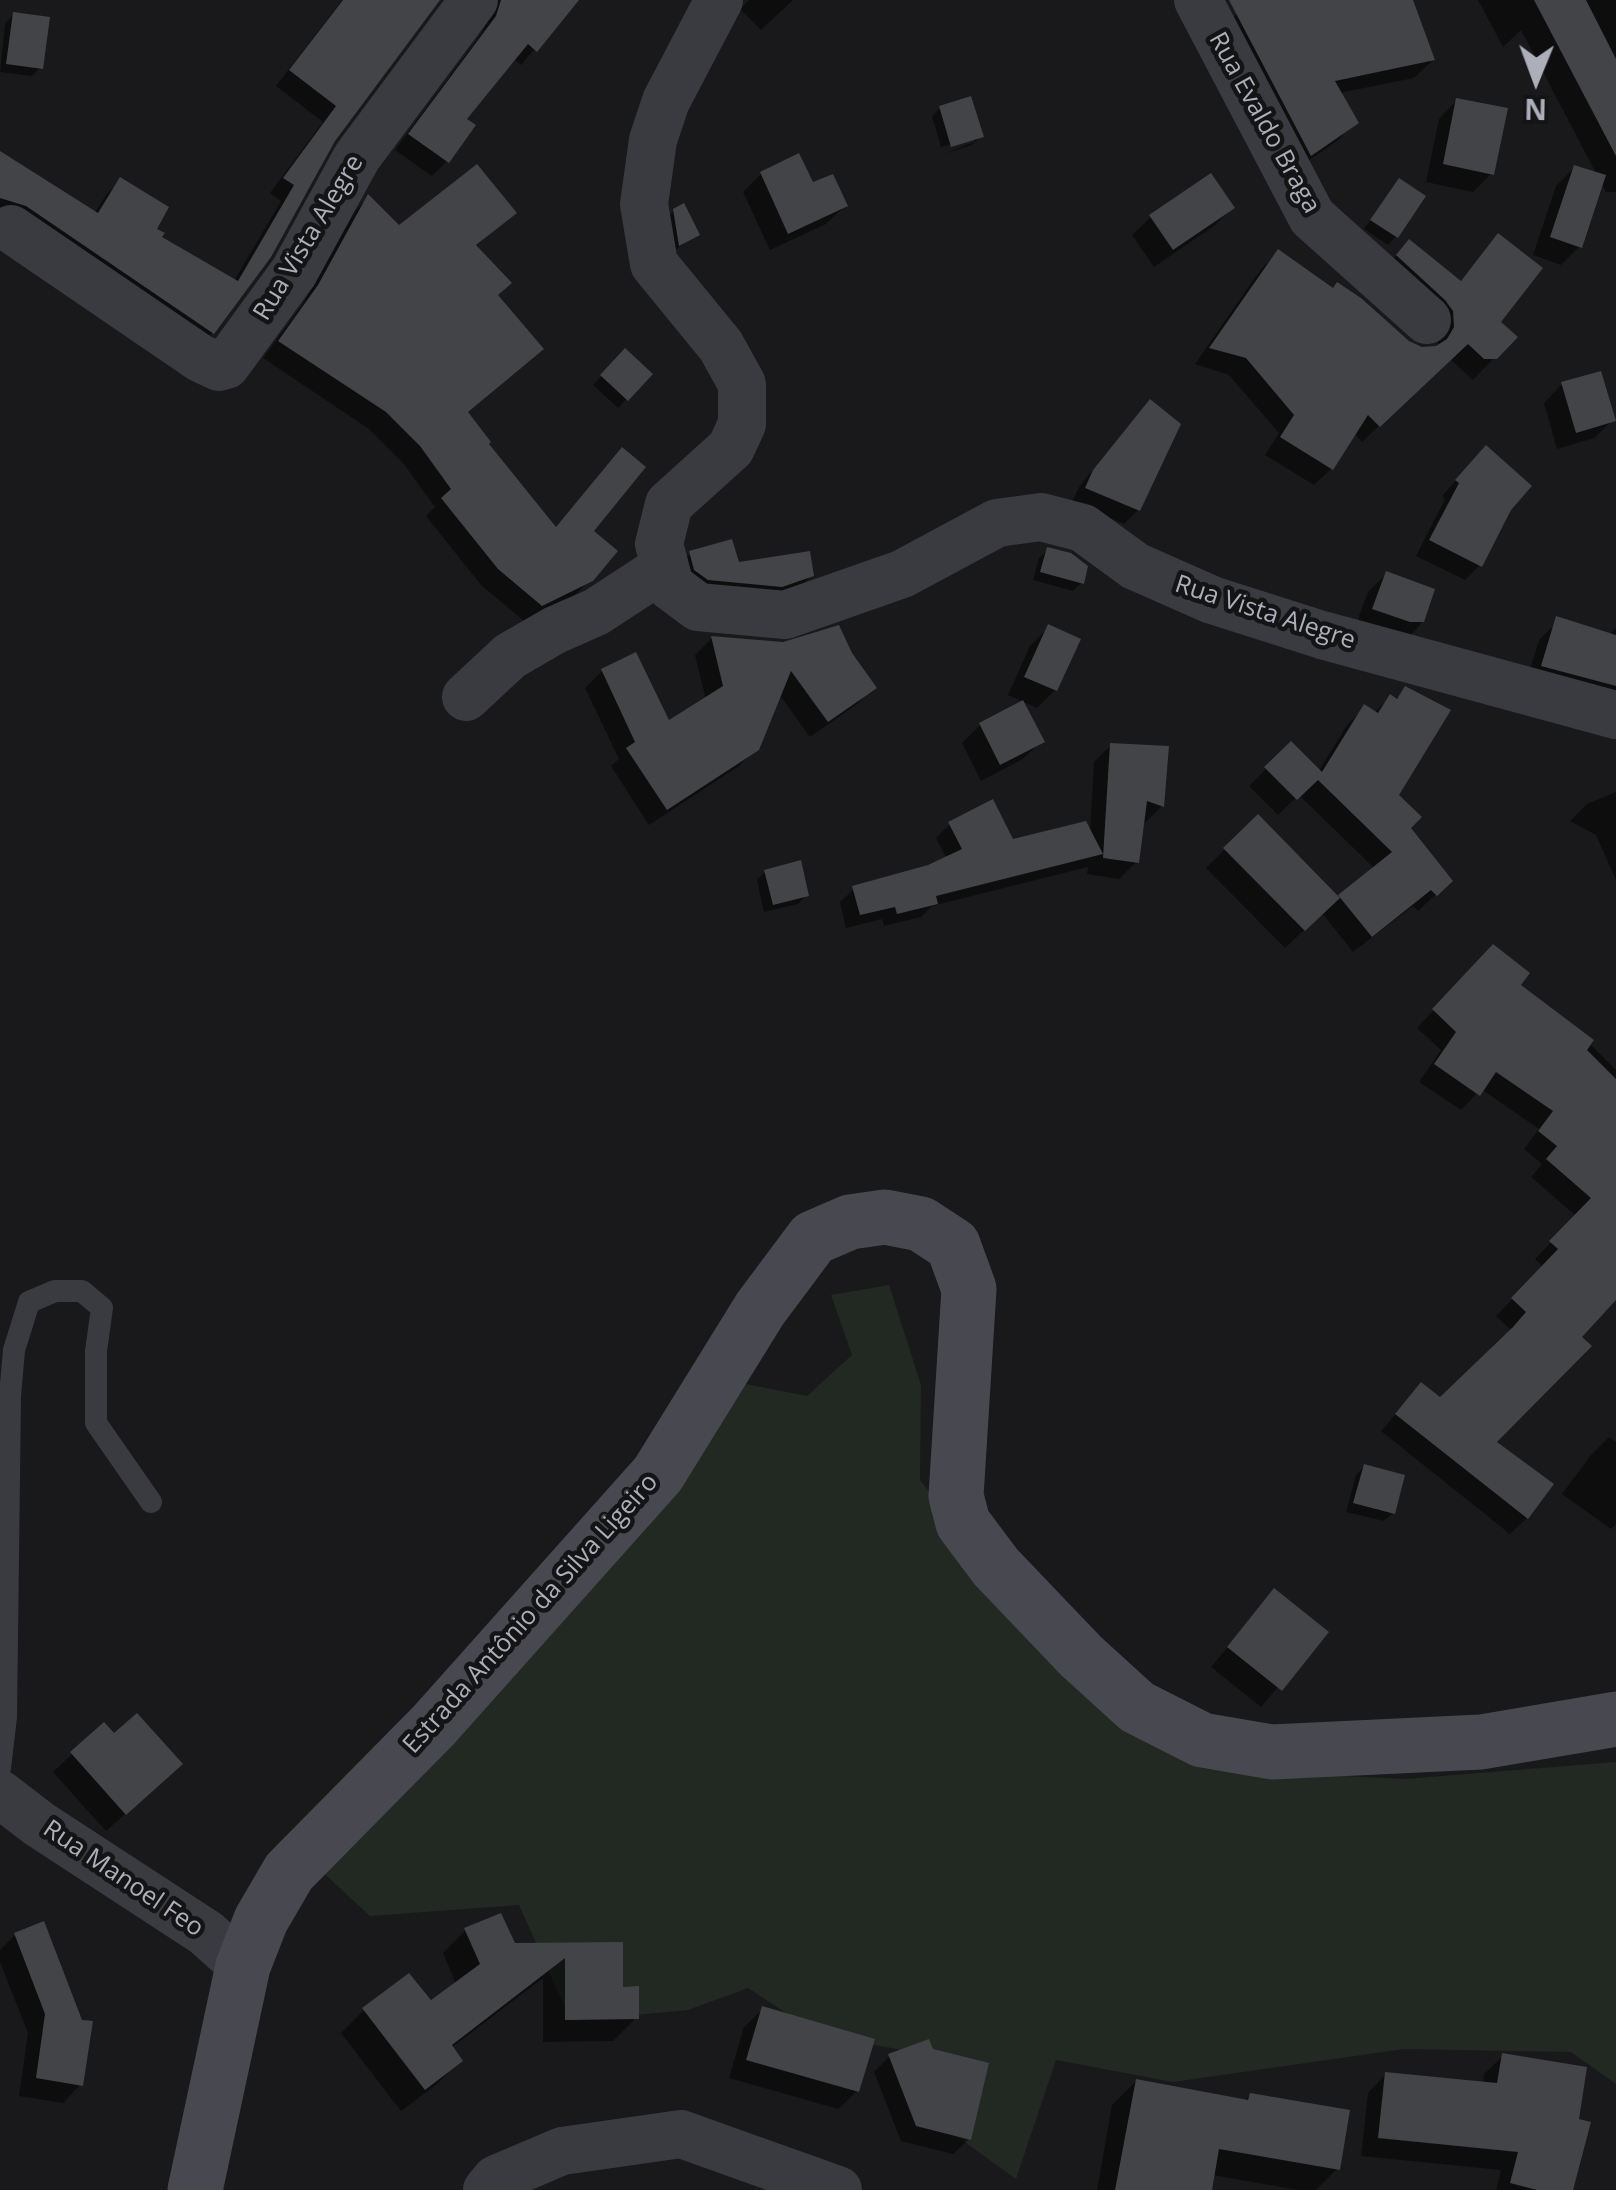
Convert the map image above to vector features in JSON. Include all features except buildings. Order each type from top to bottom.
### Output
[{"type":"street","name":"Rua Vista Alegre","points":[[12,229],[200,358],[219,367],[226,365],[294,272],[358,157],[474,0]]},
{"type":"street","points":[[466,697],[510,656],[596,612],[665,566],[659,544],[668,504],[730,448],[742,424],[742,384],[721,346],[654,264],[644,204],[653,140],[666,102],[719,0]]},
{"type":"street","name":"Rua Evaldo Braga","points":[[1198,0],[1312,217],[1427,320]]},
{"type":"street","name":"Rua Vista Alegre","points":[[665,566],[670,586],[698,608],[786,615],[902,574],[997,523],[1041,517],[1082,528],[1135,566],[1212,600],[1322,635],[1616,715]]},
{"type":"street","name":"Estrada Antônio da Silva Ligeiro","points":[[195,2190],[243,1966],[261,1920],[289,1872],[434,1725],[658,1474],[760,1309],[813,1238],[850,1222],[885,1216],[921,1224],[953,1246],[970,1289],[956,1496],[963,1523],[996,1567],[1080,1656],[1138,1707],[1202,1740],[1272,1752],[1481,1742],[1616,1720]]},
{"type":"street","name":"Rua Manoel Feo","points":[[0,1794],[206,1933],[243,1966]]},
{"type":"street","points":[[487,2190],[496,2179],[562,2150],[681,2134],[838,2190]]},
{"type":"lane","points":[[0,1768],[6,1717],[10,1396],[14,1350],[30,1302],[55,1291],[82,1291],[102,1308],[96,1351],[96,1423],[151,1502]]},
{"type":"shaded area","points":[[889,1285],[921,1385],[920,1480],[1076,1677],[1204,1769],[1405,1779],[1616,1762],[1616,2084],[1571,2052],[1404,2049],[1173,2082],[1056,2060],[1016,2179],[944,2127],[951,2058],[821,2036],[748,1988],[688,2010],[571,2021],[519,1905],[370,1916],[302,1853],[746,1384],[807,1396],[852,1355],[831,1295]]}]
